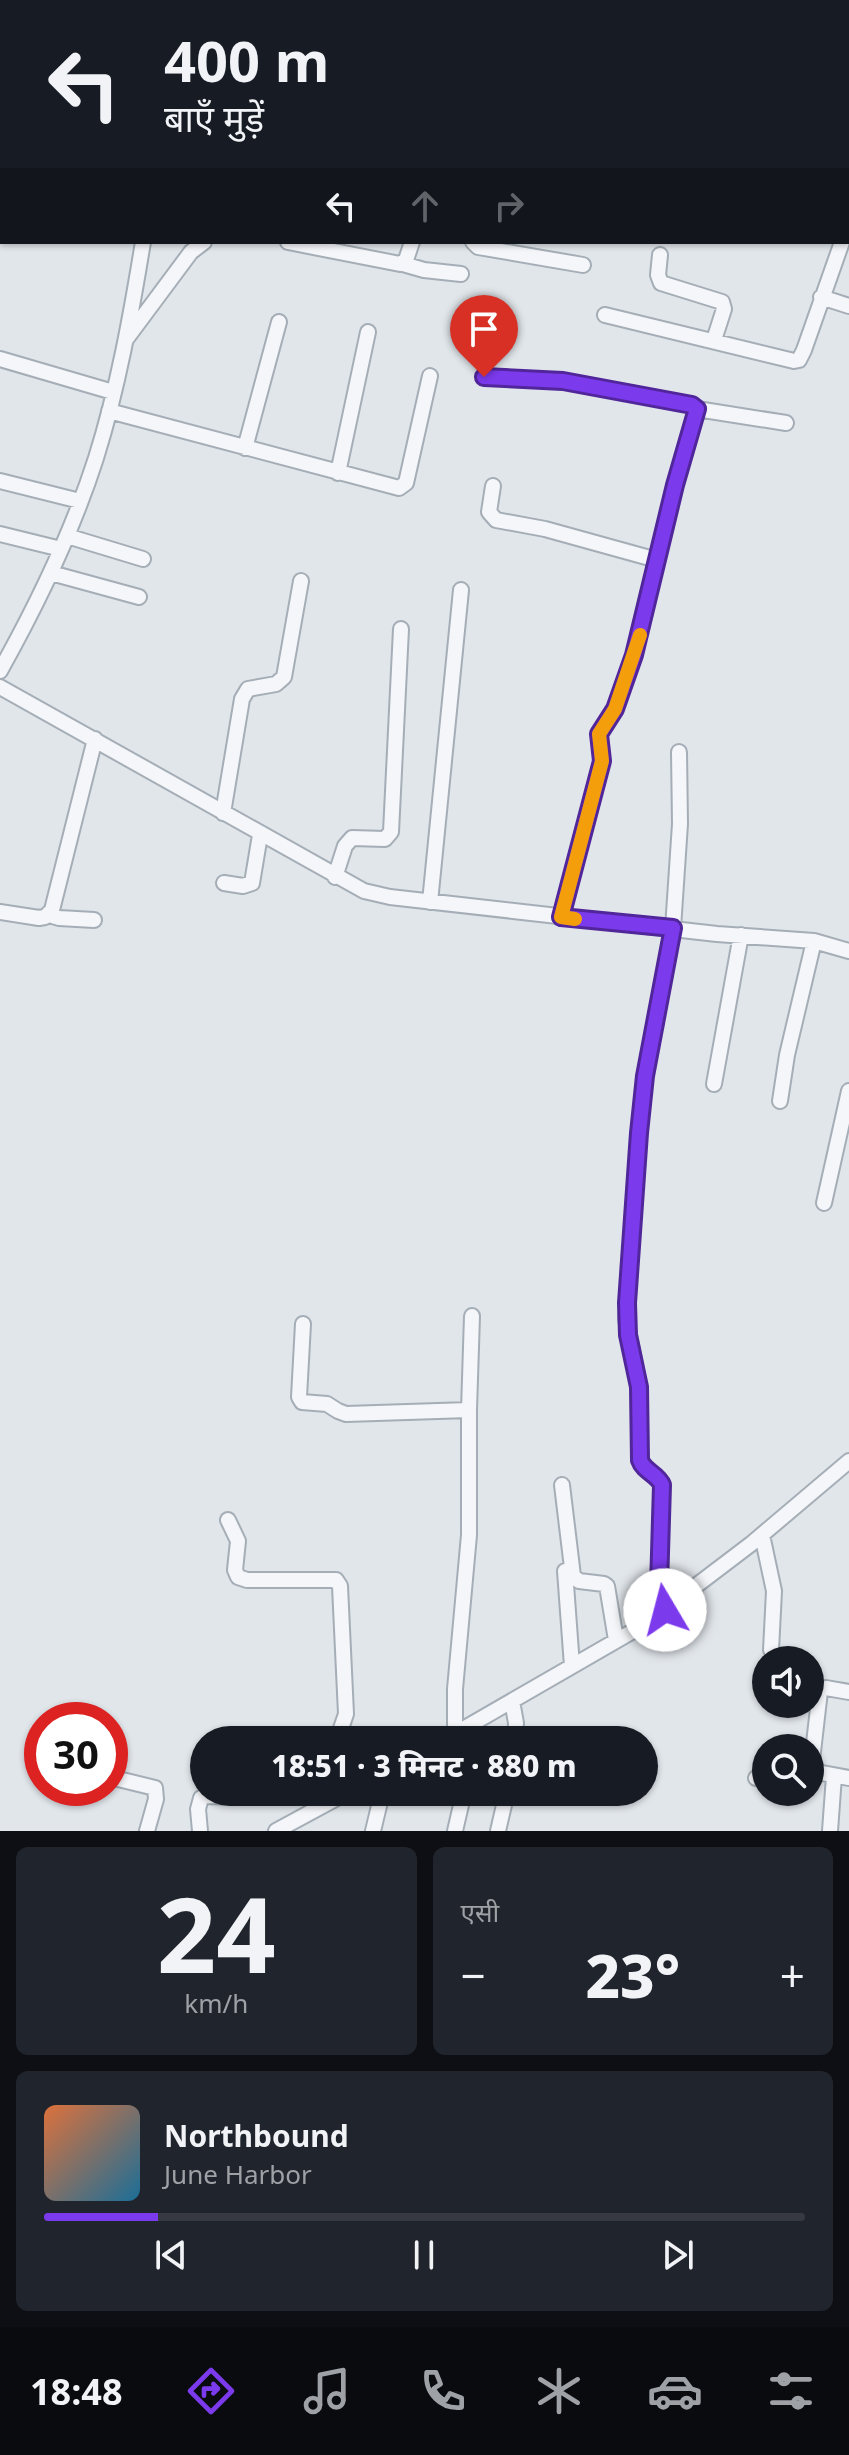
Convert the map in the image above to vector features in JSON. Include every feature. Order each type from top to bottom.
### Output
[{"type":"street","points":[[0,671],[40,599],[80,501],[109,411],[143,244]]},
{"type":"street","points":[[125,341],[191,252],[201,244]]},
{"type":"street","points":[[298,244],[424,270],[461,274]]},
{"type":"street","points":[[403,264],[411,244]]},
{"type":"street","points":[[475,244],[583,265]]},
{"type":"street","points":[[605,315],[789,361],[799,360],[841,244]]},
{"type":"street","points":[[660,255],[658,275],[661,283],[722,302],[724,309],[714,340]]},
{"type":"street","points":[[821,297],[849,306]]},
{"type":"street","points":[[245,448],[279,322]]},
{"type":"street","points":[[338,473],[368,332]]},
{"type":"street","points":[[0,359],[113,392]]},
{"type":"street","points":[[109,411],[399,488],[406,483],[430,376]]},
{"type":"street","points":[[484,377],[563,381],[692,405],[697,409],[786,423]]},
{"type":"street","points":[[561,917],[602,761],[599,734],[615,709],[634,655],[697,409]]},
{"type":"street","points":[[0,481],[80,501]]},
{"type":"street","points":[[493,486],[489,512],[496,520],[545,529],[657,560]]},
{"type":"street","points":[[0,534],[143,559]]},
{"type":"street","points":[[51,573],[139,597]]},
{"type":"street","points":[[223,813],[244,693],[253,687],[276,684],[284,677],[301,581]]},
{"type":"street","points":[[430,902],[461,590]]},
{"type":"street","points":[[335,877],[345,846],[352,838],[385,839],[391,832],[401,629]]},
{"type":"street","points":[[0,687],[364,891],[561,917],[814,941],[849,951]]},
{"type":"street","points":[[49,915],[95,739]]},
{"type":"street","points":[[665,1610],[659,1587],[662,1485],[657,1477],[645,1470],[640,1460],[639,1387],[626,1319],[645,1076],[673,928],[680,824],[679,752]]},
{"type":"street","points":[[224,883],[243,886],[252,883],[260,835]]},
{"type":"street","points":[[0,912],[39,918],[49,915],[94,920]]},
{"type":"street","points":[[714,1084],[741,935]]},
{"type":"street","points":[[780,1101],[787,1055],[814,941]]},
{"type":"street","points":[[824,1203],[849,1091]]},
{"type":"street","points":[[450,1726],[469,1535],[472,1316]]},
{"type":"street","points":[[303,1324],[299,1397],[302,1402],[327,1404],[346,1414],[469,1410]]},
{"type":"street","points":[[479,1726],[512,1701],[665,1610],[762,1535],[849,1461]]},
{"type":"street","points":[[562,1485],[573,1576],[579,1581],[607,1586],[616,1640]]},
{"type":"street","points":[[228,1520],[238,1541],[235,1570],[238,1577],[247,1580],[336,1580],[340,1586],[346,1714],[342,1726]]},
{"type":"street","points":[[762,1535],[774,1591],[771,1646]]},
{"type":"street","points":[[565,1571],[572,1666]]},
{"type":"street","points":[[815,1734],[820,1691],[826,1688],[849,1692]]},
{"type":"street","points":[[512,1701],[516,1726]]},
{"type":"street","points":[[830,1831],[842,1777]]},
{"type":"street","points":[[128,1781],[155,1788],[156,1799],[147,1831]]},
{"type":"street","points":[[199,1806],[200,1831]]},
{"type":"street","points":[[276,1831],[321,1806]]},
{"type":"street","points":[[373,1831],[379,1806]]},
{"type":"street","points":[[455,1831],[461,1806]]},
{"type":"street","points":[[498,1831],[504,1806]]},
{"type":"slow traffic","points":[[575,919],[561,917],[602,761],[600,729],[615,709],[640,635]]},
{"type":"route","points":[[484,377],[563,381],[692,405],[697,409],[675,485],[640,637],[615,709],[600,729],[602,761],[561,917],[673,928],[645,1076],[626,1319],[639,1387],[640,1460],[645,1470],[657,1477],[662,1485],[659,1587],[665,1610]]}]
